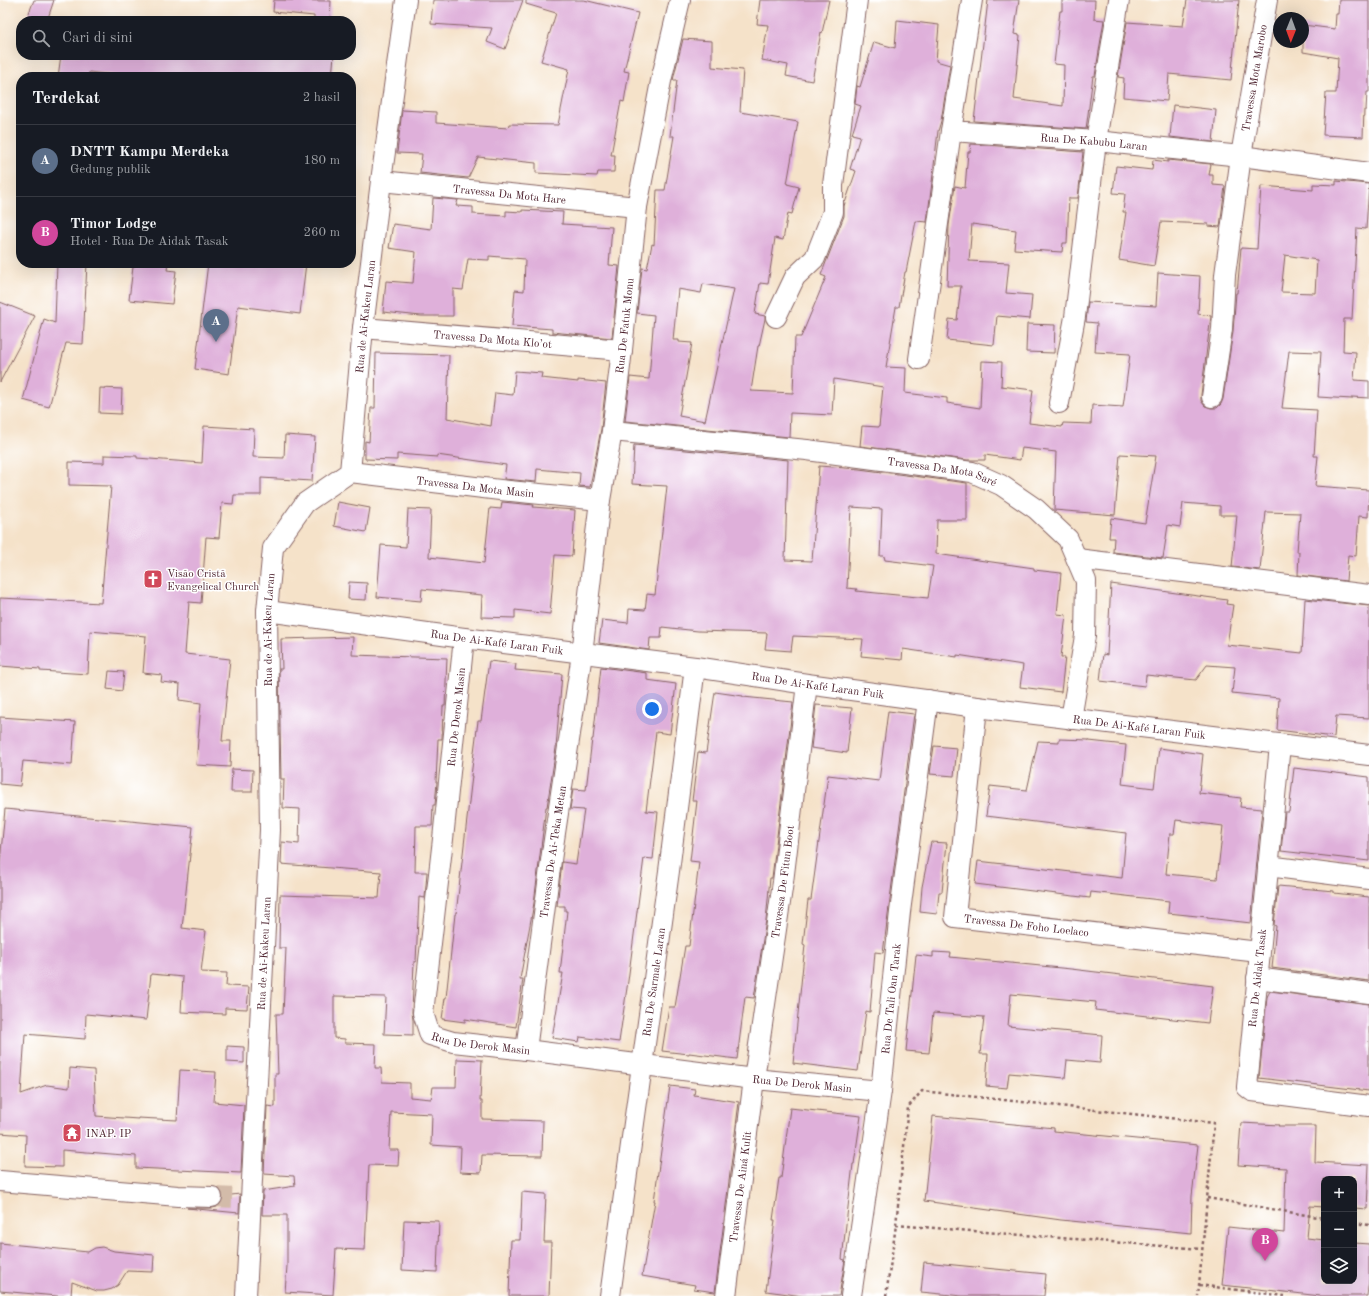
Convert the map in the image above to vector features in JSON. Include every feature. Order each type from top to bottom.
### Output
[{"type":"street","name":"Rua de Ai-Kakeu Laran","points":[[246,1296],[244,1198],[270,830],[268,611],[273,548],[305,503],[350,472],[362,328],[406,0]]},
{"type":"street","name":"Rua De Fatuk Monu","points":[[582,654],[600,500],[612,431],[622,350],[637,208],[661,81],[680,0]]},
{"type":"street","points":[[776,317],[795,276],[815,258],[834,212],[833,185],[857,0]]},
{"type":"street","points":[[919,359],[951,131],[972,0]]},
{"type":"street","points":[[1059,402],[1075,317],[1096,141],[1119,0]]},
{"type":"street","name":"Travessa Mota Marobo","points":[[1212,397],[1222,329],[1225,275],[1241,156],[1267,0]]},
{"type":"street","name":"Rua De Kabubu Laran","points":[[951,131],[1096,141],[1241,156],[1369,173]]},
{"type":"street","name":"Travessa Da Mota Hare","points":[[381,181],[637,208]]},
{"type":"street","name":"Travessa Da Mota Klo’ot","points":[[362,328],[622,350]]},
{"type":"street","name":"Travessa Da Mota Saré","points":[[612,431],[806,450],[972,472],[1001,485],[1036,509],[1068,539],[1086,581],[1085,636],[1071,719]]},
{"type":"street","name":"Travessa Da Mota Masin","points":[[350,472],[600,500]]},
{"type":"street","points":[[1077,559],[1369,595]]},
{"type":"street","name":"Rua De Ai-Kafé Laran Fuik","points":[[268,611],[582,654],[695,667],[977,707],[1369,755]]},
{"type":"street","name":"Rua De Derok Masin","points":[[464,638],[423,1013],[430,1035],[453,1042],[881,1092]]},
{"type":"street","name":"Travessa De Ai-Teka Metan","points":[[526,1050],[552,853],[582,654]]},
{"type":"street","name":"Rua De Sarmale Laran","points":[[610,1296],[670,864],[695,667]]},
{"type":"street","name":"Travessa De Fitun Boot","points":[[754,1078],[783,882],[807,684]]},
{"type":"street","name":"Rua De Tali Oan Tarak","points":[[852,1296],[881,1092],[900,912],[928,700]]},
{"type":"street","name":"Travessa De Foho Loelaco","points":[[977,707],[956,917],[1259,952]]},
{"type":"street","name":"Rua De Aidak Tasak","points":[[1280,745],[1247,1087],[1252,1091],[1369,1106]]},
{"type":"street","points":[[1268,866],[1369,878]]},
{"type":"street","points":[[1257,978],[1369,993]]},
{"type":"street","name":"Travessa De Ainá Kulit","points":[[726,1296],[754,1078]]},
{"type":"street","points":[[0,1181],[178,1196],[212,1197]]},
{"type":"path","points":[[886,1296],[896,1225],[908,1106],[922,1091],[1214,1123],[1208,1198],[1201,1249],[1198,1296]]},
{"type":"path","points":[[1208,1198],[1321,1217]]},
{"type":"path","points":[[1357,1223],[1369,1225]]},
{"type":"path","points":[[896,1225],[1201,1249]]},
{"type":"path","points":[[1199,1285],[1284,1296]]},
{"type":"building","points":[[34,0],[54,0],[49,16],[28,16]]},
{"type":"building","points":[[274,0],[331,1],[330,16],[273,12]]},
{"type":"building","points":[[433,0],[523,0],[505,49],[487,42],[492,28],[431,24]]},
{"type":"building","points":[[526,0],[584,0],[638,13],[624,71],[629,72],[624,102],[621,101],[611,155],[615,155],[614,172],[598,172],[597,176],[536,173],[536,163],[478,157],[468,178],[420,173],[422,154],[397,153],[402,110],[436,112],[436,123],[508,128],[509,124],[558,125],[569,69],[541,61],[556,13],[526,4]]},
{"type":"building","points":[[760,0],[829,0],[822,33],[821,32],[812,81],[786,76],[788,65],[762,60],[768,25],[757,24]]},
{"type":"building","points":[[988,0],[1019,0],[1014,34],[1020,35],[1014,99],[1063,106],[1064,65],[1054,64],[1060,11],[1062,11],[1062,0],[1095,0],[1094,19],[1104,20],[1095,76],[1093,76],[1086,129],[974,121]]},
{"type":"building","points":[[1187,0],[1239,0],[1231,80],[1169,74],[1167,101],[1123,97],[1124,78],[1118,77],[1127,22],[1183,26]]},
{"type":"building","points":[[1339,0],[1369,0],[1369,92],[1367,92],[1366,110],[1364,110],[1363,137],[1323,135],[1326,93],[1336,93],[1338,58],[1303,52],[1303,48],[1309,48],[1309,26],[1335,29],[1336,14],[1338,14]]},
{"type":"building","points":[[897,20],[939,25],[936,61],[950,65],[938,131],[927,222],[916,221],[899,307],[896,307],[886,367],[906,368],[905,393],[947,398],[947,403],[980,408],[982,361],[1002,362],[1001,386],[1033,390],[1029,423],[1062,427],[1063,423],[1091,424],[1092,405],[1123,407],[1130,354],[1095,352],[1097,323],[1086,322],[1088,302],[1156,306],[1158,273],[1200,276],[1198,314],[1211,316],[1201,401],[1205,406],[1217,408],[1223,399],[1233,331],[1241,248],[1257,249],[1261,186],[1313,190],[1313,184],[1336,185],[1336,181],[1369,184],[1366,229],[1357,228],[1352,319],[1344,319],[1343,351],[1356,352],[1354,380],[1369,381],[1369,398],[1352,397],[1352,399],[1318,397],[1321,352],[1289,351],[1282,408],[1317,410],[1314,456],[1318,456],[1315,486],[1369,490],[1368,517],[1359,516],[1356,556],[1348,555],[1346,581],[1298,575],[1299,552],[1297,552],[1300,513],[1266,512],[1260,570],[1232,567],[1237,515],[1220,515],[1220,506],[1183,503],[1180,527],[1168,525],[1163,558],[1113,552],[1114,538],[1109,538],[1111,518],[1145,523],[1156,456],[1120,454],[1115,515],[1054,510],[1056,452],[1022,448],[1020,460],[985,455],[985,460],[967,460],[860,446],[862,426],[879,427],[883,387],[834,379],[832,415],[790,413],[789,437],[625,421],[630,377],[649,379],[654,315],[637,313],[642,268],[647,269],[652,244],[654,245],[657,190],[665,190],[674,136],[670,136],[677,80],[673,80],[683,39],[712,41],[712,67],[743,70],[740,112],[798,122],[787,184],[799,187],[792,214],[788,213],[783,240],[775,238],[768,284],[760,283],[755,314],[765,316],[765,319],[758,346],[751,391],[793,393],[795,337],[801,337],[826,277],[821,275],[844,216],[844,206],[856,171],[850,169],[860,136],[852,134],[861,106],[855,104],[857,86],[860,87],[874,42],[895,48]],"holes":[[[1285,255],[1317,260],[1315,293],[1281,292]],[[703,284],[734,289],[705,421],[679,416],[692,343],[673,340],[678,289],[701,293]]]},
{"type":"building","points":[[60,60],[334,60],[332,72],[59,72]]},
{"type":"building","points":[[1173,105],[1216,110],[1213,142],[1170,137]]},
{"type":"building","points":[[971,144],[1083,152],[1078,198],[1069,198],[1067,243],[1063,243],[1062,252],[1014,249],[1016,230],[972,224],[969,261],[1009,263],[1006,293],[1032,295],[1030,319],[997,316],[994,345],[947,340],[949,319],[957,320],[961,286],[947,286],[949,225],[955,186],[965,188],[968,152],[970,152]]},
{"type":"building","points":[[1153,160],[1211,164],[1209,175],[1213,175],[1213,185],[1225,186],[1220,227],[1208,226],[1208,224],[1161,222],[1154,266],[1119,260],[1126,212],[1123,212],[1125,194],[1113,193],[1116,166],[1152,170]]},
{"type":"building","points":[[433,198],[458,200],[456,206],[473,207],[473,214],[506,216],[506,211],[522,212],[522,210],[563,212],[562,224],[612,227],[609,265],[619,266],[612,338],[552,332],[552,329],[512,326],[515,290],[524,291],[525,259],[489,256],[489,260],[468,259],[463,290],[453,289],[453,316],[421,316],[383,312],[386,281],[413,283],[416,252],[389,248],[393,224],[431,229]]},
{"type":"building","points":[[57,268],[87,268],[83,344],[66,343],[49,407],[23,400],[44,319],[55,323]]},
{"type":"building","points":[[133,268],[167,268],[167,270],[176,271],[172,304],[129,300]]},
{"type":"building","points":[[207,268],[305,268],[300,314],[238,306],[229,374],[195,369]]},
{"type":"building","points":[[0,302],[35,316],[0,382]]},
{"type":"building","points":[[1027,324],[1055,325],[1054,353],[1026,352]]},
{"type":"building","points":[[376,353],[449,355],[447,418],[491,426],[495,393],[513,395],[515,371],[542,373],[541,378],[606,383],[601,429],[590,487],[579,486],[580,473],[537,469],[536,482],[504,479],[506,465],[437,455],[437,457],[397,454],[397,460],[365,459],[365,441],[369,442],[371,408],[375,408]]},
{"type":"building","points":[[100,388],[122,389],[121,414],[99,413]]},
{"type":"building","points":[[204,426],[254,429],[253,457],[284,458],[285,435],[315,437],[312,481],[261,478],[261,495],[234,495],[233,504],[222,503],[219,538],[206,537],[201,603],[189,602],[185,654],[230,659],[222,741],[231,741],[230,767],[196,765],[201,703],[179,700],[180,684],[161,682],[162,675],[143,673],[146,636],[90,631],[88,674],[40,671],[40,669],[0,666],[0,598],[101,603],[111,486],[69,485],[69,462],[104,463],[104,455],[137,456],[137,458],[202,463]]},
{"type":"building","points":[[634,445],[788,460],[785,560],[812,561],[819,466],[859,469],[967,483],[967,520],[937,520],[936,554],[1061,573],[1057,614],[1066,615],[1061,657],[1065,657],[1061,692],[1020,687],[1023,665],[903,649],[902,660],[861,656],[863,639],[793,636],[791,651],[765,649],[767,633],[698,631],[662,627],[661,638],[650,638],[649,650],[599,643],[602,620],[628,623],[629,609],[645,610],[647,594],[655,595],[667,486],[632,484]],"holes":[[[851,507],[882,509],[880,556],[884,556],[885,560],[933,566],[928,598],[856,591],[857,589],[847,588]]]},
{"type":"building","points":[[338,502],[370,508],[366,532],[334,526]]},
{"type":"building","points":[[502,502],[534,505],[533,507],[575,510],[572,556],[555,555],[550,614],[515,610],[515,618],[481,617],[482,595],[422,589],[421,601],[377,597],[381,545],[406,547],[408,509],[431,510],[429,557],[484,563],[490,508],[501,509]]},
{"type":"building","points":[[349,582],[367,583],[366,600],[348,599]]},
{"type":"building","points":[[1111,584],[1227,600],[1226,604],[1233,605],[1227,645],[1302,653],[1305,599],[1369,606],[1369,718],[1336,716],[1334,737],[1277,730],[1279,698],[1232,693],[1235,667],[1207,665],[1196,680],[1146,675],[1145,686],[1100,681],[1103,654],[1107,655]]},
{"type":"building","points":[[353,637],[352,655],[447,658],[445,706],[443,706],[442,739],[438,739],[437,782],[435,805],[433,805],[432,826],[416,826],[415,872],[427,872],[425,898],[419,897],[416,962],[414,962],[412,1012],[413,1035],[384,1034],[386,997],[334,996],[334,1038],[345,1039],[345,1043],[376,1044],[375,1068],[381,1068],[382,1082],[410,1083],[410,1097],[431,1099],[433,1087],[456,1087],[457,1059],[482,1060],[480,1101],[482,1101],[482,1119],[543,1121],[542,1156],[482,1155],[481,1173],[460,1172],[461,1147],[431,1145],[432,1114],[391,1112],[389,1150],[399,1150],[398,1166],[369,1165],[365,1250],[336,1249],[333,1295],[285,1292],[287,1266],[287,1215],[262,1215],[263,1191],[295,1186],[294,1176],[264,1174],[267,1106],[275,1107],[275,1074],[278,1074],[276,1014],[283,1014],[286,948],[279,948],[280,895],[379,898],[381,872],[281,864],[282,842],[299,844],[300,809],[283,808],[284,779],[281,779],[279,669],[282,669],[281,639]]},
{"type":"building","points":[[489,661],[516,664],[515,670],[562,674],[556,748],[546,807],[534,903],[520,979],[523,979],[516,1027],[465,1019],[465,1022],[442,1019],[446,998],[478,721],[481,721]]},
{"type":"building","points":[[601,667],[647,673],[647,680],[676,684],[670,734],[656,732],[646,811],[658,812],[653,859],[644,858],[619,1042],[580,1037],[579,1042],[552,1038],[563,973],[560,973],[567,911],[565,911],[565,906],[557,906],[562,862],[576,864],[584,810],[570,809],[573,789],[586,790]]},
{"type":"building","points":[[109,671],[124,672],[122,691],[107,689]]},
{"type":"building","points":[[715,692],[743,697],[793,702],[772,878],[770,878],[766,920],[754,998],[745,997],[737,1059],[662,1051],[669,1007],[675,1007],[685,946],[689,946],[699,862],[690,861],[697,801],[692,801],[698,752],[706,753]]},
{"type":"building","points":[[816,705],[852,708],[847,753],[811,748]]},
{"type":"building","points":[[888,711],[914,714],[883,953],[875,952],[870,1012],[866,1011],[858,1071],[793,1063],[808,900],[811,900],[828,775],[879,781]]},
{"type":"building","points":[[0,717],[75,722],[72,765],[23,761],[20,786],[0,784]]},
{"type":"building","points":[[1059,739],[1089,740],[1126,745],[1122,784],[1154,788],[1159,748],[1203,754],[1199,793],[1241,798],[1240,807],[1262,809],[1251,923],[1168,913],[1169,901],[1091,892],[1090,898],[975,884],[978,861],[1122,878],[1126,833],[986,816],[990,786],[1027,790],[1038,741],[1059,742]],"holes":[[[1176,820],[1223,826],[1217,879],[1166,874],[1170,834],[1174,834]]]},
{"type":"building","points":[[934,746],[957,748],[954,776],[930,774]]},
{"type":"building","points":[[1294,768],[1369,777],[1369,861],[1281,851],[1285,812],[1289,812]]},
{"type":"building","points":[[232,769],[253,770],[252,792],[231,792]]},
{"type":"building","points":[[5,809],[193,827],[182,928],[206,931],[201,972],[227,973],[226,986],[249,987],[247,1009],[225,1008],[225,1014],[181,1012],[183,977],[151,974],[146,1020],[86,1014],[85,1039],[25,1034],[21,1094],[47,1085],[69,1088],[70,1068],[94,1070],[96,1116],[177,1120],[180,1070],[216,1072],[214,1102],[244,1105],[241,1173],[136,1168],[136,1156],[62,1150],[62,1167],[25,1166],[26,1135],[0,1133],[0,863]]},
{"type":"building","points":[[931,842],[947,843],[942,892],[939,892],[937,914],[920,912],[922,887]]},
{"type":"building","points":[[1278,886],[1334,891],[1334,893],[1369,897],[1369,981],[1272,968]]},
{"type":"building","points":[[933,952],[951,953],[950,957],[1071,969],[1213,986],[1208,1023],[1095,1010],[1096,1002],[1011,994],[1008,1026],[1102,1035],[1100,1063],[1067,1060],[1065,1078],[1009,1073],[1007,1088],[986,1086],[988,1054],[980,1054],[984,1017],[933,1013],[929,1053],[906,1051],[916,955],[933,957]]},
{"type":"building","points":[[1270,991],[1369,1004],[1369,1091],[1259,1078],[1267,997]]},
{"type":"building","points":[[227,1046],[244,1047],[244,1063],[227,1062]]},
{"type":"building","points":[[670,1086],[695,1089],[694,1095],[739,1102],[715,1292],[694,1289],[695,1285],[642,1276],[655,1201]]},
{"type":"building","points":[[790,1108],[861,1116],[853,1164],[842,1259],[845,1260],[839,1296],[803,1296],[766,1291],[775,1220],[773,1220],[779,1178],[781,1178]]},
{"type":"building","points":[[933,1116],[1054,1128],[1054,1131],[1198,1145],[1192,1196],[1191,1233],[1061,1220],[924,1201]]},
{"type":"building","points":[[1241,1123],[1279,1125],[1278,1126],[1316,1126],[1315,1162],[1369,1165],[1367,1209],[1357,1208],[1357,1176],[1321,1176],[1321,1207],[1310,1206],[1307,1238],[1321,1240],[1321,1284],[1357,1284],[1357,1243],[1369,1244],[1369,1279],[1367,1296],[1321,1296],[1222,1285],[1228,1227],[1284,1233],[1286,1168],[1238,1165]]},
{"type":"building","points":[[522,1192],[546,1194],[544,1242],[551,1242],[549,1296],[509,1296],[511,1240],[520,1240]]},
{"type":"building","points":[[240,1194],[239,1213],[187,1208],[217,1207],[222,1203],[223,1196]]},
{"type":"building","points":[[404,1220],[439,1221],[437,1272],[402,1270]]},
{"type":"building","points":[[0,1243],[88,1252],[95,1248],[102,1247],[114,1251],[154,1255],[153,1272],[127,1271],[118,1285],[112,1289],[104,1291],[97,1291],[72,1282],[71,1296],[0,1291]]},
{"type":"building","points":[[924,1262],[1046,1274],[1044,1296],[962,1296],[921,1292]]},
{"type":"tunnel","points":[[212,1197],[236,1198]]},
{"type":"place","name":"DNTT Kampu Merdeka","points":[[216,342]]},
{"type":"place","name":"Visão Cristã Evangelical Church","points":[[153,579]]},
{"type":"place","name":"INAP. IP","points":[[72,1133]]},
{"type":"place","name":"Timor Lodge","points":[[1265,1261]]}]
